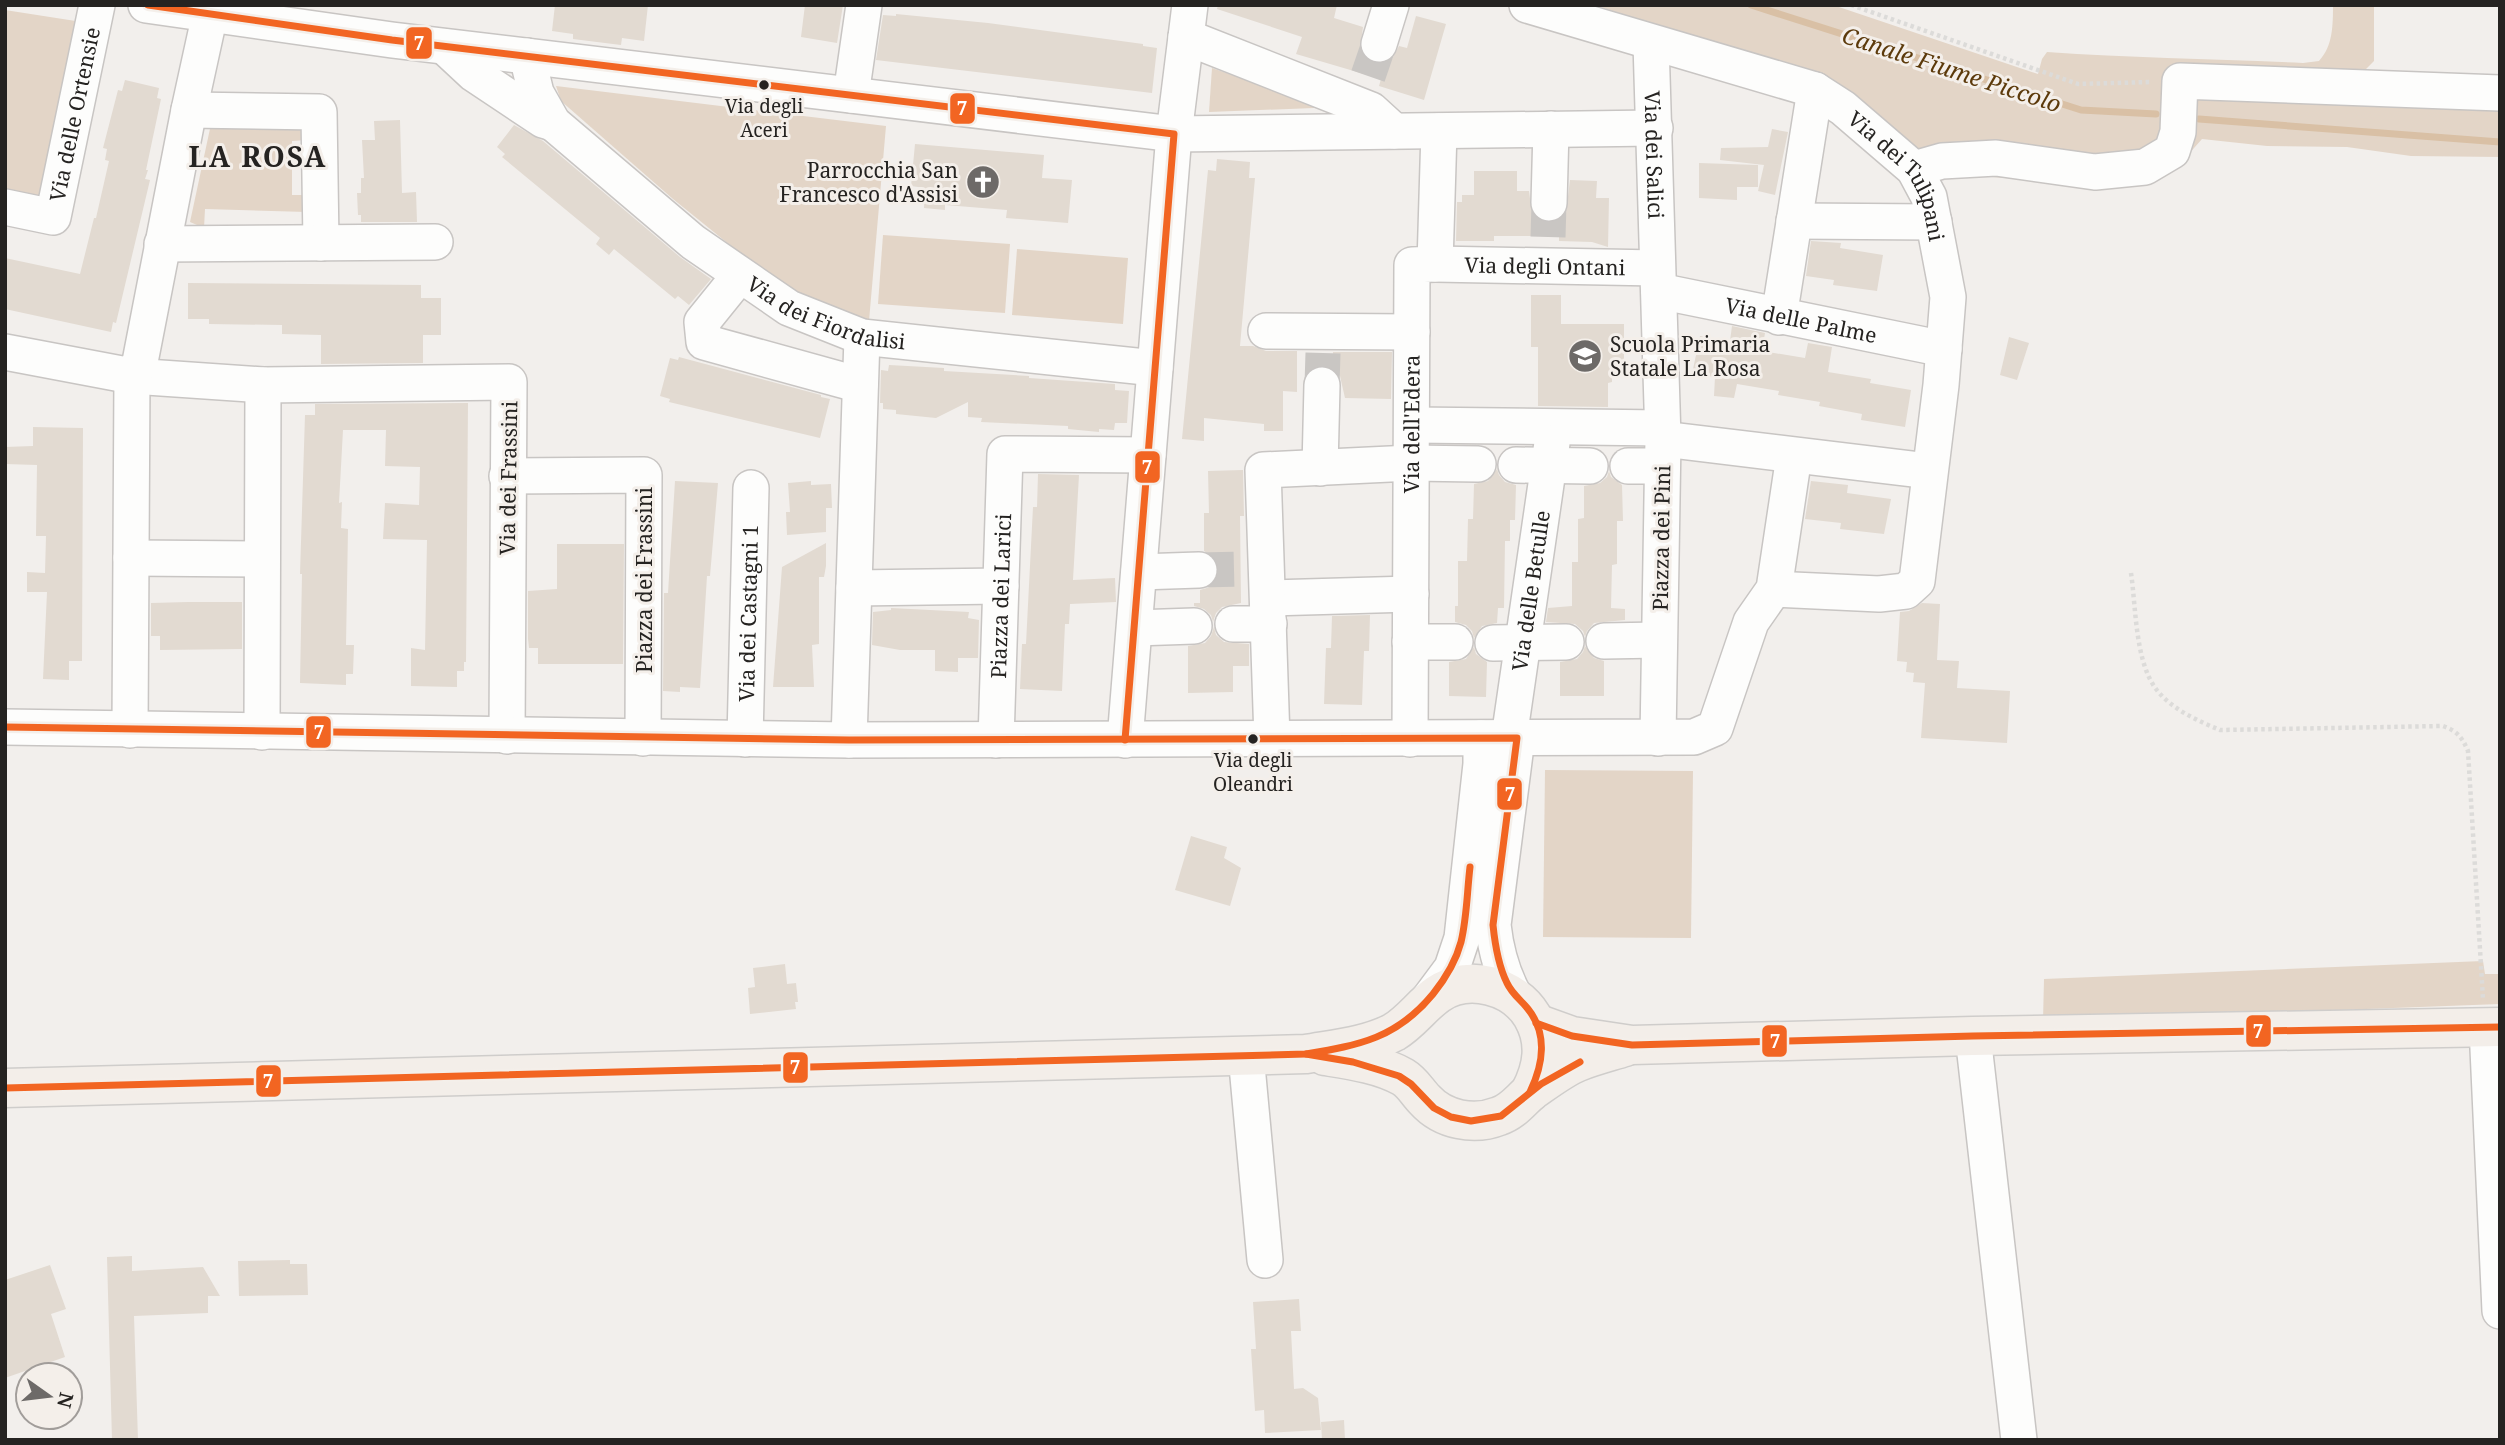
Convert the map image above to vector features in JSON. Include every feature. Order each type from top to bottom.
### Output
[{"type":"main road","points":[[1306,1054],[1365,1042],[1393,1032],[1441,992],[1460,985],[1479,984],[1499,988],[1526,1010],[1572,1036],[1632,1045],[1973,1035],[2493,1027]]},
{"type":"main road","points":[[1413,1085],[1407,1068],[1405,1048],[1409,1030],[1422,1008]]},
{"type":"main road","points":[[1526,1010],[1542,1040],[1538,1076],[1530,1092]]},
{"type":"main road","points":[[5,1088],[1306,1054],[1346,1059],[1403,1077],[1425,1101],[1441,1113],[1460,1120],[1480,1121],[1499,1116],[1517,1106],[1530,1092],[1577,1063],[1632,1045]]},
{"type":"street","name":"Via delle Ortensie","points":[[5,207],[54,217],[97,5]]},
{"type":"street","points":[[146,5],[445,47],[1174,134],[1655,128]]},
{"type":"street","points":[[851,95],[864,5]]},
{"type":"street","points":[[1391,5],[1369,75],[1371,110],[1394,131]]},
{"type":"street","name":"Via dei Tulipani","points":[[1527,5],[1815,90],[1843,108],[1914,169],[1929,197],[1948,297],[1917,581],[1906,591],[1879,594],[1774,589]]},
{"type":"street","points":[[130,730],[132,376],[140,362],[210,14]]},
{"type":"street","points":[[1125,740],[1174,134],[1188,21],[1369,75]]},
{"type":"street","name":"Via dei Salici","points":[[1651,43],[1663,444]]},
{"type":"street","name":"Via dei Fiordalisi","points":[[445,47],[474,74],[543,120],[553,123]]},
{"type":"street","points":[[521,106],[512,79],[522,56]]},
{"type":"street","name":"Via dei Fiordalisi","points":[[522,56],[536,93],[553,123],[693,242],[789,308],[862,337],[1155,368]]},
{"type":"street","points":[[1914,169],[1942,161],[1996,158],[2095,172],[2145,167],[2172,151],[2178,132],[2180,88],[2500,93]]},
{"type":"street","points":[[1779,317],[1815,90]]},
{"type":"street","points":[[189,110],[319,112],[321,243]]},
{"type":"street","points":[[1548,235],[1551,129]]},
{"type":"street","points":[[1434,264],[1439,131]]},
{"type":"street","points":[[1794,221],[1934,222]]},
{"type":"street","name":"Via degli Ontani","points":[[1434,264],[1548,235],[1658,280]]},
{"type":"street","points":[[162,244],[435,242]]},
{"type":"street","name":"Via dell'Edera","points":[[1410,739],[1412,265],[1434,264]]},
{"type":"street","points":[[740,275],[702,322],[704,342],[860,385]]},
{"type":"street","name":"Via delle Palme","points":[[1658,280],[1779,317],[1944,349]]},
{"type":"street","points":[[1266,331],[1323,357],[1412,332]]},
{"type":"street","points":[[849,740],[862,337]]},
{"type":"street","points":[[5,352],[132,376],[263,385],[262,732]]},
{"type":"street","points":[[1320,468],[1323,357]]},
{"type":"street","name":"Via dei Frassini","points":[[263,385],[509,382],[507,736]]},
{"type":"street","points":[[1412,425],[1663,444]]},
{"type":"street","points":[[1628,466],[1663,444]]},
{"type":"street","name":"Piazza dei Pini","points":[[1658,738],[1663,444],[1929,471]]},
{"type":"street","name":"Piazza dei Larici","points":[[996,740],[1005,454],[1148,455]]},
{"type":"street","points":[[5,727],[849,740],[1694,737],[1715,728],[1751,622],[1774,589],[1794,456]]},
{"type":"street","name":"Via delle Betulle","points":[[1503,738],[1508,643],[1539,458],[1590,466]]},
{"type":"street","points":[[1272,739],[1261,589],[1263,470],[1411,463],[1478,464]]},
{"type":"street","name":"Piazza dei Frassini","points":[[507,476],[644,475],[643,738]]},
{"type":"street","name":"Via dei Castagni 1","points":[[745,739],[751,488]]},
{"type":"street","points":[[131,558],[262,559]]},
{"type":"street","points":[[1139,572],[1199,570]]},
{"type":"street","points":[[854,588],[1001,586]]},
{"type":"street","points":[[1261,589],[1411,594]]},
{"type":"street","points":[[1233,624],[1261,589]]},
{"type":"street","points":[[1135,628],[1194,626]]},
{"type":"street","points":[[1604,641],[1660,640]]},
{"type":"street","points":[[1410,642],[1455,642]]},
{"type":"street","points":[[1508,643],[1566,642]]},
{"type":"street","points":[[1422,1008],[1452,968],[1462,938],[1481,764],[1503,738]]},
{"type":"street","points":[[1503,738],[1493,925],[1497,955],[1507,983],[1526,1010]]},
{"type":"street","points":[[2493,1027],[2500,1311]]},
{"type":"street","points":[[1973,1035],[2019,1440]]},
{"type":"street","points":[[1246,1055],[1265,1260]]},
{"type":"path","points":[[1851,5],[2078,84],[2180,88]]},
{"type":"path","points":[[2131,573],[2144,666],[2157,690],[2193,719],[2220,730],[2442,726],[2462,736],[2468,751],[2482,992],[2493,1027]]},
{"type":"shaded area","points":[[1595,5],[1833,5],[2038,74],[2047,52],[2303,63],[2319,61],[2330,42],[2333,5],[2374,5],[2374,61],[2362,73],[2173,75],[2168,139],[2130,158],[1925,155],[1818,81]]},
{"type":"shaded area","points":[[5,10],[82,22],[40,200],[5,193]]},
{"type":"shaded area","points":[[1212,68],[1315,104],[1314,108],[1209,112]]},
{"type":"shaded area","points":[[556,86],[886,126],[869,321],[797,295],[767,275],[673,199],[561,101]]},
{"type":"shaded area","points":[[2188,95],[2500,105],[2500,157],[2411,156],[2347,147],[2267,146],[2202,139],[2187,156],[2095,185],[1979,176],[2162,163]]},
{"type":"shaded area","points":[[211,124],[302,125],[307,140],[292,141],[292,195],[307,195],[307,212],[205,209],[204,228],[190,222]]},
{"type":"shaded area","points":[[883,235],[1010,244],[1005,313],[878,304]]},
{"type":"shaded area","points":[[1017,249],[1128,258],[1123,324],[1012,315]]},
{"type":"shaded area","points":[[1545,770],[1693,771],[1691,938],[1543,937]]},
{"type":"shaded area","points":[[2483,961],[2485,974],[2500,974],[2500,1004],[2043,1021],[2044,979]]},
{"type":"building","points":[[555,5],[648,5],[644,41],[622,38],[621,45],[573,39],[573,34],[552,31]]},
{"type":"building","points":[[805,5],[843,5],[837,43],[801,37]]},
{"type":"building","points":[[1218,5],[1337,5],[1334,18],[1363,27],[1360,49],[1365,58],[1374,63],[1384,63],[1392,59],[1399,46],[1407,48],[1416,16],[1446,24],[1424,100],[1379,86],[1381,79],[1296,54],[1302,37],[1217,9]]},
{"type":"building","points":[[883,15],[988,23],[1157,48],[1152,93],[876,60]]},
{"type":"building","points":[[125,80],[159,88],[157,98],[161,99],[146,170],[145,179],[150,180],[116,323],[113,322],[111,332],[5,309],[5,258],[80,274],[109,161],[105,160],[107,149],[103,148],[118,90],[122,91]]},
{"type":"building","points":[[400,120],[402,193],[416,192],[417,222],[361,222],[357,193],[361,193],[361,178],[364,178],[362,140],[375,140],[374,121]]},
{"type":"building","points":[[514,125],[543,141],[680,257],[711,279],[689,305],[678,296],[675,299],[614,249],[609,255],[596,244],[600,238],[502,157],[505,154],[497,147]]},
{"type":"building","points":[[1772,129],[1788,132],[1775,195],[1758,191],[1764,165],[1720,160],[1721,148],[1768,147]]},
{"type":"building","name":"Parrocchia San Francesco d'Assisi","points":[[915,144],[1044,155],[1042,178],[1072,180],[1068,223],[1006,218],[1007,210],[945,205],[945,210],[924,208],[925,188],[911,186]]},
{"type":"building","points":[[1217,159],[1250,162],[1249,178],[1255,178],[1240,346],[1253,346],[1266,351],[1297,351],[1297,392],[1283,391],[1283,431],[1264,431],[1264,424],[1204,418],[1204,441],[1182,439],[1208,170],[1216,171]]},
{"type":"building","points":[[1699,163],[1758,165],[1758,187],[1737,187],[1737,200],[1699,198]]},
{"type":"building","points":[[1474,171],[1517,171],[1517,191],[1529,191],[1532,213],[1539,220],[1548,223],[1558,221],[1566,213],[1570,180],[1597,181],[1596,198],[1609,198],[1608,247],[1592,242],[1559,241],[1559,236],[1494,236],[1494,241],[1456,241],[1457,202],[1462,202],[1462,195],[1474,195]]},
{"type":"building","points":[[1811,241],[1841,243],[1840,248],[1883,255],[1877,291],[1833,285],[1834,280],[1806,276]]},
{"type":"building","points":[[188,283],[421,285],[421,298],[441,298],[441,335],[423,335],[423,363],[321,364],[321,335],[282,334],[282,325],[209,324],[209,319],[188,319]]},
{"type":"building","name":"Scuola Primaria Statale La Rosa","points":[[1531,295],[1561,295],[1561,324],[1624,324],[1624,365],[1612,365],[1612,382],[1608,383],[1608,407],[1538,406],[1538,347],[1531,347]]},
{"type":"building","points":[[1732,326],[1765,333],[1762,351],[1805,358],[1808,343],[1832,347],[1828,372],[1871,379],[1870,383],[1911,390],[1905,427],[1861,420],[1862,414],[1819,406],[1820,402],[1778,395],[1779,391],[1737,384],[1734,398],[1714,396],[1715,377],[1692,374],[1700,336],[1730,341]]},
{"type":"building","points":[[2009,337],[2029,343],[2017,380],[2000,375]]},
{"type":"building","points":[[1333,352],[1392,352],[1391,399],[1345,398],[1340,376],[1333,369]]},
{"type":"building","points":[[679,357],[830,399],[820,438],[669,402],[670,399],[660,396],[670,358],[678,360]]},
{"type":"building","points":[[889,365],[1115,384],[1115,390],[1129,391],[1127,423],[1115,423],[1114,430],[1099,429],[1099,432],[1068,429],[1068,426],[981,422],[982,418],[968,417],[968,402],[936,418],[896,414],[896,410],[883,409],[883,403],[880,403],[881,370],[888,371]]},
{"type":"building","points":[[468,403],[466,662],[464,671],[457,671],[457,687],[411,686],[411,648],[425,650],[427,540],[383,539],[385,503],[419,505],[420,467],[385,466],[386,430],[343,430],[339,503],[342,502],[341,528],[348,529],[346,645],[354,645],[353,674],[346,674],[346,685],[300,683],[305,415],[315,415],[315,404]]},
{"type":"building","points":[[33,427],[83,428],[82,661],[69,661],[69,680],[43,679],[47,592],[27,592],[27,572],[45,573],[46,536],[36,536],[37,465],[5,464],[5,447],[33,446]]},
{"type":"building","points":[[1497,469],[1505,482],[1516,485],[1515,520],[1510,520],[1510,541],[1505,541],[1504,608],[1498,608],[1497,623],[1482,626],[1474,638],[1466,625],[1455,622],[1455,606],[1458,606],[1458,561],[1467,561],[1468,519],[1473,519],[1474,484],[1488,481]]},
{"type":"building","points":[[1243,470],[1244,516],[1240,516],[1241,603],[1222,607],[1213,622],[1211,615],[1204,609],[1194,606],[1194,603],[1200,603],[1200,590],[1210,587],[1217,579],[1219,570],[1216,559],[1204,551],[1204,513],[1209,513],[1208,471]]},
{"type":"building","points":[[1609,471],[1611,477],[1622,485],[1623,521],[1617,521],[1617,564],[1612,565],[1611,608],[1625,609],[1625,620],[1594,623],[1585,637],[1575,624],[1546,622],[1548,608],[1572,606],[1572,562],[1578,562],[1578,519],[1584,518],[1584,486],[1600,483]]},
{"type":"building","points":[[1038,474],[1079,475],[1073,580],[1115,578],[1116,602],[1070,604],[1069,624],[1065,624],[1062,691],[1020,689],[1022,644],[1026,644],[1033,507],[1037,507]]},
{"type":"building","points":[[675,481],[718,483],[710,576],[707,576],[700,688],[680,687],[680,692],[663,691],[664,593],[668,593]]},
{"type":"building","points":[[811,481],[811,485],[831,484],[832,508],[826,508],[826,532],[787,535],[786,512],[790,512],[788,483]]},
{"type":"building","points":[[1811,481],[1848,485],[1847,493],[1891,499],[1884,534],[1840,529],[1841,523],[1805,519]]},
{"type":"building","points":[[826,543],[824,577],[819,577],[819,644],[812,645],[814,687],[773,687],[782,567]]},
{"type":"building","points":[[557,544],[624,544],[623,664],[538,664],[538,648],[529,648],[528,591],[557,589]]},
{"type":"building","points":[[242,602],[242,649],[160,650],[160,636],[151,636],[151,603]]},
{"type":"building","points":[[1922,603],[1940,604],[1937,660],[1959,661],[1957,688],[2010,691],[2007,743],[1921,738],[1925,683],[1913,682],[1914,673],[1906,672],[1907,662],[1897,661],[1900,612],[1909,611]]},
{"type":"building","points":[[891,608],[969,612],[968,618],[979,620],[978,658],[958,658],[958,672],[935,671],[935,650],[900,650],[872,645],[873,612]]},
{"type":"building","points":[[1370,615],[1369,651],[1364,651],[1362,705],[1324,704],[1326,648],[1331,648],[1332,616]]},
{"type":"building","points":[[1214,627],[1216,635],[1224,642],[1249,644],[1249,666],[1233,666],[1233,692],[1188,693],[1188,646],[1205,643]]},
{"type":"building","points":[[1585,646],[1594,658],[1604,661],[1604,696],[1560,696],[1560,662],[1577,659]]},
{"type":"building","points":[[1474,647],[1476,654],[1487,662],[1486,697],[1449,696],[1449,662],[1466,659]]},
{"type":"building","points":[[1191,836],[1227,847],[1224,858],[1241,868],[1230,906],[1175,890]]},
{"type":"building","points":[[785,964],[787,984],[796,983],[796,1009],[750,1014],[748,988],[755,987],[753,968]]},
{"type":"building","points":[[132,1256],[132,1271],[203,1267],[220,1296],[208,1296],[208,1313],[134,1316],[138,1440],[112,1440],[107,1257]]},
{"type":"building","points":[[290,1260],[290,1264],[307,1264],[308,1295],[239,1296],[238,1261]]},
{"type":"building","points":[[50,1265],[66,1309],[51,1314],[65,1357],[54,1361],[14,1361],[14,1375],[5,1378],[5,1280]]},
{"type":"building","points":[[1299,1299],[1301,1331],[1291,1331],[1294,1389],[1303,1388],[1318,1398],[1321,1430],[1265,1433],[1264,1410],[1255,1411],[1251,1349],[1256,1349],[1253,1302]]},
{"type":"building","points":[[1344,1420],[1345,1440],[1322,1440],[1321,1422]]},
{"type":"waterway","name":"Canale Fiume Piccolo","points":[[1751,5],[2081,110],[2156,114]]},
{"type":"waterway","name":"Canale Fiume Piccolo","points":[[2199,119],[2500,142]]},
{"type":"tunnel","points":[[1368,76],[1379,44]]},
{"type":"tunnel","points":[[1548,237],[1549,203]]},
{"type":"tunnel","points":[[1322,385],[1323,353]]},
{"type":"tunnel","points":[[1199,570],[1241,569]]},
{"type":"transit line","name":"7","points":[[148,5],[392,40],[1174,134],[1125,740]]},
{"type":"transit line","name":"7","points":[[5,727],[849,740],[1517,738],[1493,925],[1497,955],[1504,976],[1539,1029],[1540,1060],[1530,1092]]},
{"type":"transit line","name":"7","points":[[5,1088],[1306,1054],[1360,1043],[1391,1030],[1406,1021],[1433,994],[1450,970],[1461,942],[1470,867]]},
{"type":"transit line","name":"7","points":[[1536,1023],[1572,1036],[1632,1045],[2500,1027]]},
{"type":"transit line","name":"7","points":[[1306,1054],[1353,1062],[1399,1076],[1411,1084],[1434,1108],[1451,1117],[1471,1121],[1501,1116],[1541,1084],[1580,1062]]},
{"type":"place","name":"Via degli Aceri","points":[[764,85]]},
{"type":"place","name":"Parrocchia San Francesco d'Assisi","points":[[983,182]]},
{"type":"place","name":"Scuola Primaria Statale La Rosa","points":[[1585,356]]},
{"type":"place","name":"Via degli Oleandri","points":[[1253,739]]},
{"type":"district","name":"LA ROSA","points":[[258,156]]}]
